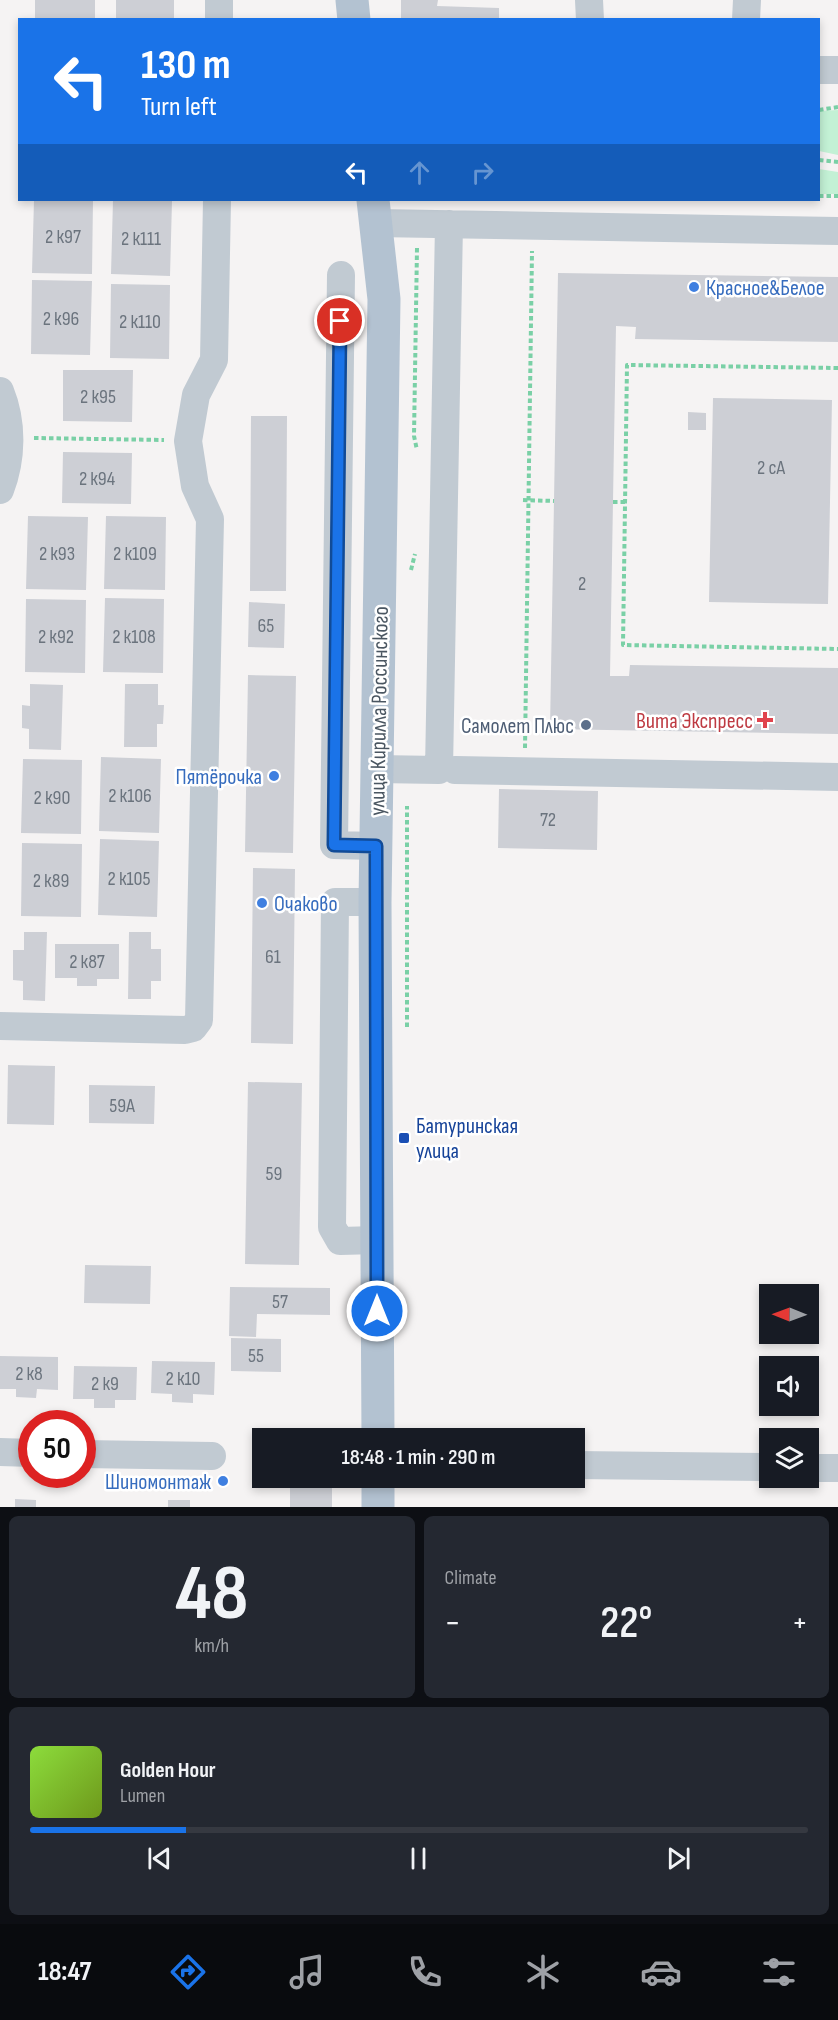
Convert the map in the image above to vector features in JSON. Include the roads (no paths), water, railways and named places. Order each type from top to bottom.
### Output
[{"type":"main road","points":[[352,0],[354,18]]},
{"type":"main road","name":"улица Кирилла Россинского","points":[[375,211],[384,299],[375,902],[378,1428]]},
{"type":"main road","points":[[378,1488],[378,1507]]},
{"type":"lane","points":[[219,0],[219,18]]},
{"type":"lane","points":[[589,0],[590,18]]},
{"type":"lane","points":[[746,18],[747,0]]},
{"type":"lane","points":[[820,70],[838,70]]},
{"type":"lane","points":[[0,1026],[185,1030],[193,1028],[199,1020],[210,519],[195,486],[189,441],[196,395],[214,360],[217,201]]},
{"type":"lane","points":[[375,211],[448,224],[838,231]]},
{"type":"lane","points":[[377,769],[439,770],[448,224]]},
{"type":"lane","points":[[341,275],[334,845],[376,846]]},
{"type":"lane","points":[[0,391],[8,417],[9,437],[8,471],[0,490]]},
{"type":"lane","points":[[338,547],[380,548]]},
{"type":"lane","points":[[337,658],[379,658]]},
{"type":"lane","points":[[455,770],[838,777]]},
{"type":"lane","points":[[375,902],[336,902],[332,1227],[340,1240],[377,1240]]},
{"type":"lane","points":[[0,1452],[18,1453]]},
{"type":"lane","points":[[96,1454],[212,1456]]},
{"type":"lane","points":[[585,1465],[759,1467]]},
{"type":"lane","points":[[819,1468],[838,1468]]},
{"type":"place","name":"Красное&Белое","points":[[694,287]]},
{"type":"place","name":"Вита Экспресс","points":[[765,720]]},
{"type":"place","name":"Самолет Плюс","points":[[586,725]]},
{"type":"place","name":"Пятёрочка","points":[[274,776]]},
{"type":"place","name":"Очаково","points":[[262,903]]},
{"type":"place","name":"Батуринская улица","points":[[404,1138]]},
{"type":"place","name":"Шиномонтаж","points":[[223,1481]]}]
